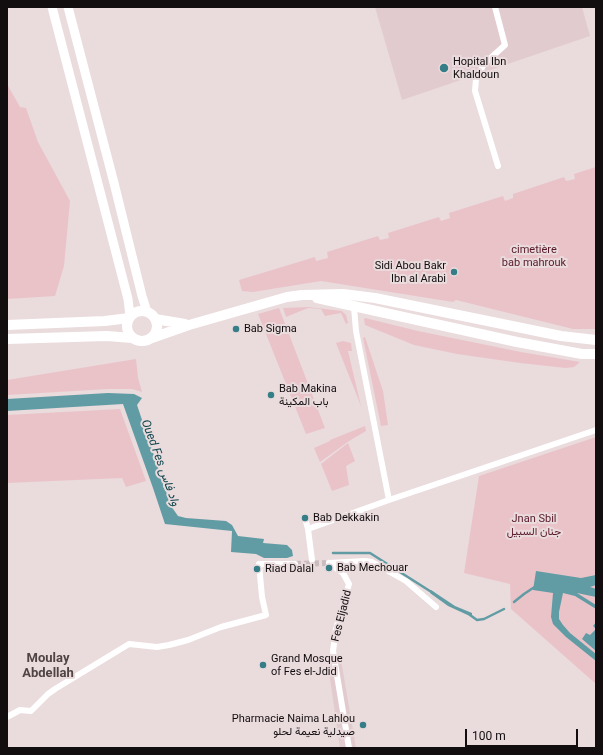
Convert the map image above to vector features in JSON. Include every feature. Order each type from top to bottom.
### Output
[{"type":"main road","points":[[52,7],[128,299],[129,317],[126,329],[132,338]]},
{"type":"main road","points":[[68,7],[147,312],[155,319],[189,325]]},
{"type":"main road","points":[[7,339],[107,336],[132,338],[140,341],[148,340],[189,325],[256,305],[302,295],[343,294],[375,298],[561,336],[596,340]]},
{"type":"main road","points":[[302,295],[545,347],[582,354],[596,354]]},
{"type":"main road","points":[[7,325],[105,322],[129,317],[138,311],[147,312]]},
{"type":"main road","points":[[152,338],[157,329],[155,319]]},
{"type":"street","points":[[495,7],[505,45],[484,64],[476,80],[475,91],[498,166]]},
{"type":"street","points":[[354,307],[356,331],[388,500]]},
{"type":"street","points":[[308,529],[388,500],[596,430]]},
{"type":"street","points":[[306,518],[312,560]]},
{"type":"street","name":"Fes Eljadid","points":[[349,748],[333,651],[336,629],[349,584],[343,573],[328,563],[372,562],[406,581],[436,608]]},
{"type":"street","points":[[7,716],[20,710],[31,711],[55,689],[129,644],[157,647],[169,645],[188,640],[221,627],[266,615],[262,597],[259,564],[295,564]]},
{"type":"shaded area","name":"Hopital Ibn Khaldoun","points":[[375,7],[582,7],[590,36],[402,100]]},
{"type":"shaded area","points":[[340,654],[356,748],[340,748],[327,658]]},
{"type":"green space","points":[[7,84],[20,107],[26,108],[38,142],[70,201],[64,266],[55,296],[7,299]]},
{"type":"green space","name":"cimetière bab mahrouk","points":[[596,167],[596,329],[573,329],[456,300],[453,302],[321,281],[253,292],[242,291],[239,280],[315,257],[316,261],[328,258],[327,252],[378,236],[380,240],[389,238],[388,233],[439,217],[441,221],[450,218],[449,213],[503,196],[505,201],[513,198],[513,194],[564,177],[566,181],[575,179],[574,174]]},
{"type":"green space","points":[[308,307],[342,311],[346,315],[348,323],[346,324],[341,313],[325,316],[321,309],[308,308],[286,317],[283,308]]},
{"type":"green space","points":[[279,308],[325,428],[306,434],[258,314]]},
{"type":"green space","points":[[365,318],[418,331],[521,352],[580,362],[574,367],[566,368],[457,354],[414,345],[365,325]]},
{"type":"green space","points":[[365,337],[383,391],[388,425],[381,426],[363,338]]},
{"type":"green space","points":[[343,341],[351,343],[352,351],[348,351],[361,406],[336,343]]},
{"type":"green space","points":[[136,359],[138,378],[142,392],[132,389],[108,389],[7,395],[7,380]]},
{"type":"green space","points":[[120,409],[146,481],[126,487],[122,478],[7,483],[7,415]]},
{"type":"green space","points":[[365,426],[366,431],[349,441],[320,462],[314,448]]},
{"type":"green space","name":"Jnan Sbil جنان السبيل","points":[[596,437],[596,684],[511,609],[510,584],[464,573],[479,476]]},
{"type":"green space","points":[[348,443],[355,461],[346,466],[349,485],[332,491],[321,464]]},
{"type":"water","points":[[108,393],[134,394],[142,398],[137,405],[171,506],[178,516],[226,521],[232,525],[238,536],[264,539],[263,543],[287,545],[292,550],[293,556],[287,558],[264,558],[256,554],[231,552],[232,531],[165,524],[123,404],[7,411],[7,399]]},
{"type":"water","points":[[536,571],[581,578],[596,575],[596,585],[590,587],[596,589],[596,597],[577,593],[596,605],[596,609],[575,596],[563,593],[559,619],[570,633],[596,654],[596,661],[566,637],[553,624],[551,617],[553,593],[533,590]]},
{"type":"water","points":[[431,590],[455,606],[472,613],[472,617],[448,606],[430,593]]},
{"type":"water","points":[[596,622],[596,629],[593,626]]},
{"type":"water","points":[[596,629],[596,651],[582,639],[586,633],[590,635]]},
{"type":"waterway","name":"Oued Fes واد فاس","points":[[333,553],[370,553],[433,593]]},
{"type":"waterway","points":[[514,602],[536,586]]},
{"type":"waterway","name":"Oued Fes واد فاس","points":[[470,615],[477,620],[484,619],[504,609]]},
{"type":"tunnel","points":[[295,564],[326,563]]},
{"type":"place","name":"Hopital Ibn Khaldoun","points":[[444,68]]},
{"type":"place","name":"Sidi Abou Bakr Ibn al Arabi","points":[[454,272]]},
{"type":"place","name":"Bab Sigma","points":[[236,329]]},
{"type":"place","name":"Bab Makina باب المكينة","points":[[271,395]]},
{"type":"place","name":"Bab Dekkakin","points":[[305,518]]},
{"type":"place","name":"Bab Mechouar","points":[[329,568]]},
{"type":"place","name":"Riad Dalal","points":[[257,569]]},
{"type":"place","name":"Grand Mosque of Fes el-Jdid","points":[[263,665]]},
{"type":"place","name":"Pharmacie Naima Lahlou صيدلية نعيمة لحلو","points":[[363,725]]},
{"type":"district","name":"Moulay Abdellah","points":[[48,666]]}]
